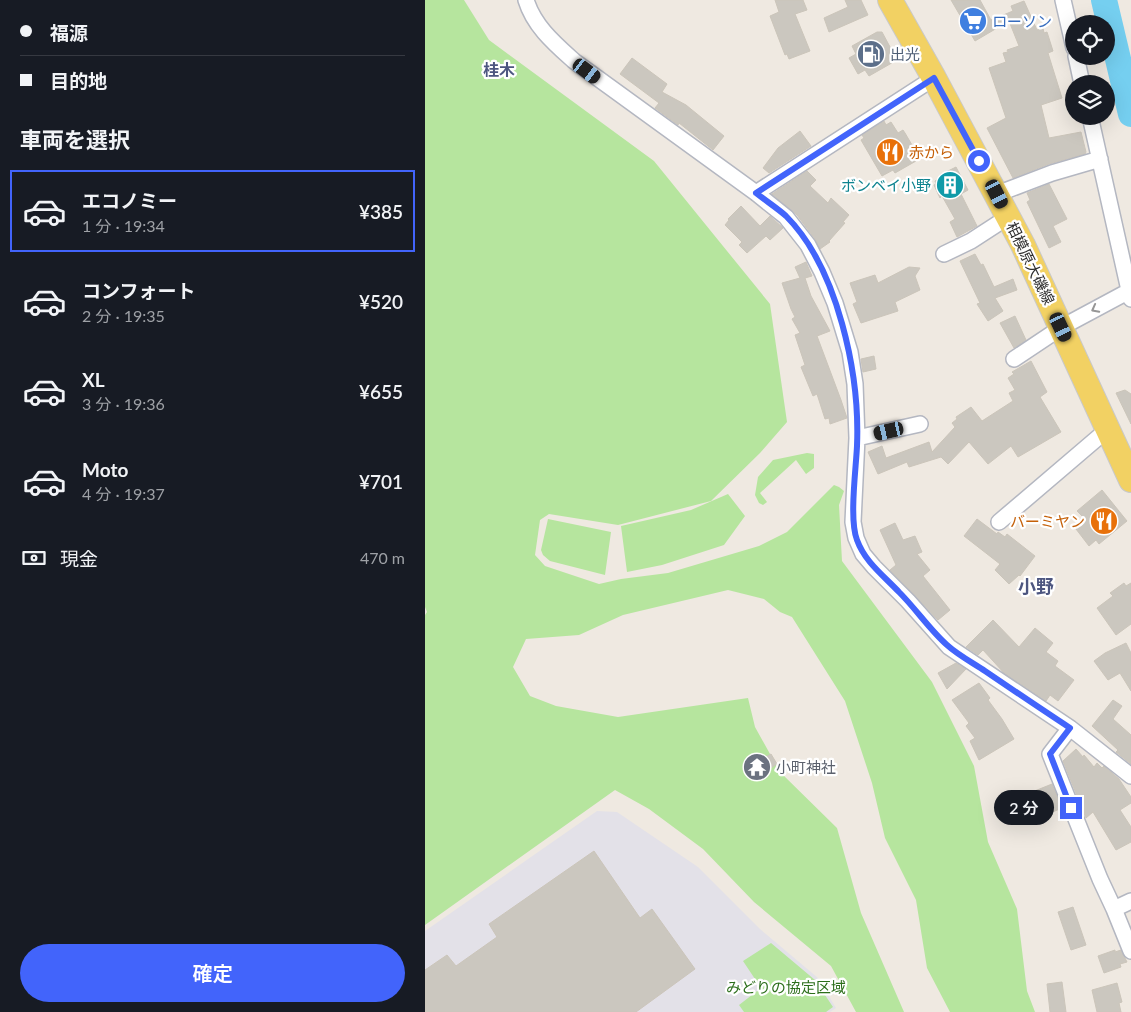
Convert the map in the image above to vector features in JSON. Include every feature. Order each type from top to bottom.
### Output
[{"type":"main road","name":"相模原大磯線","points":[[889,0],[997,194],[1061,327],[1131,480]]},
{"type":"street","points":[[526,0],[530,14],[547,36],[574,61],[756,193],[786,217],[808,245],[835,303],[850,352],[855,384],[857,438],[853,522],[856,538],[863,554],[949,647],[1070,728],[1131,776]]},
{"type":"street","points":[[1063,0],[1066,15]]},
{"type":"street","points":[[756,193],[934,78]]},
{"type":"street","points":[[1014,359],[1061,327],[1130,295],[1092,125]]},
{"type":"street","points":[[997,194],[1052,173],[1100,159]]},
{"type":"street","points":[[944,254],[971,241],[1008,217]]},
{"type":"street","points":[[857,438],[919,424]]},
{"type":"street","points":[[999,522],[1108,429]]},
{"type":"street","points":[[1070,728],[1050,754],[1099,879],[1114,909],[1131,952]]},
{"type":"street","points":[[1114,909],[1131,901]]},
{"type":"shaded area","points":[[597,811],[617,812],[698,867],[760,929],[818,978],[836,1008],[830,1012],[425,1012],[425,931]]},
{"type":"green space","points":[[425,0],[464,0],[489,40],[654,161],[770,304],[787,422],[760,453],[711,501],[618,525],[549,514],[540,520],[535,555],[545,566],[599,584],[668,573],[759,546],[787,532],[834,485],[844,491],[839,505],[842,561],[932,682],[974,766],[988,842],[1017,909],[1027,991],[1035,1012],[950,1012],[927,968],[916,900],[885,838],[872,783],[845,701],[792,617],[780,612],[764,599],[728,590],[623,615],[579,635],[526,639],[513,667],[530,696],[556,706],[618,717],[748,698],[755,727],[780,772],[837,828],[861,913],[904,1012],[856,1012],[831,966],[754,902],[703,849],[649,809],[615,790],[425,925],[425,615],[427,612],[425,607]]},
{"type":"green space","points":[[807,453],[814,454],[814,468],[806,474],[796,460],[760,493],[767,502],[763,505],[759,503],[755,495],[758,477],[773,460]]},
{"type":"green space","points":[[728,494],[745,516],[724,545],[662,565],[627,572],[621,526],[691,510]]},
{"type":"green space","points":[[548,519],[611,532],[605,575],[550,561],[543,555],[541,550]]},
{"type":"green space","name":"みどりの協定区域","points":[[771,943],[815,980],[833,1007],[826,1012],[744,1012],[739,1005],[761,988],[743,961]]},
{"type":"building","points":[[775,0],[803,0],[807,10],[795,14],[810,51],[789,59],[787,54],[785,55],[770,16],[779,12]]},
{"type":"building","points":[[845,0],[861,0],[868,15],[829,32],[824,18],[848,7]]},
{"type":"building","points":[[951,0],[980,0],[991,20],[1013,11],[1011,6],[1024,1],[1037,30],[1043,28],[1044,33],[1047,32],[1053,51],[1048,53],[1062,98],[1041,105],[1049,138],[1081,132],[1085,154],[1049,164],[1013,178],[987,128],[1006,118],[989,68],[1006,62],[1003,53],[1019,46],[1009,21],[975,41]]},
{"type":"building","points":[[877,32],[882,32],[897,60],[869,76],[865,70],[858,74],[849,58],[856,54],[852,46]]},
{"type":"building","points":[[632,58],[667,84],[662,92],[686,105],[724,136],[713,150],[679,123],[678,125],[655,108],[659,103],[620,74]]},
{"type":"building","points":[[884,121],[886,125],[891,122],[898,133],[903,130],[912,145],[909,147],[916,161],[895,173],[893,170],[882,176],[861,140],[864,138],[862,135]]},
{"type":"building","points":[[800,131],[811,146],[769,173],[763,168],[778,148]]},
{"type":"building","points":[[956,167],[968,190],[961,194],[977,226],[957,237],[950,222],[955,219],[942,196],[940,198],[934,185],[936,184],[935,181],[942,177],[940,175]]},
{"type":"building","points":[[807,171],[816,180],[810,186],[828,203],[831,198],[849,215],[830,242],[820,249],[797,215],[772,194]]},
{"type":"building","points":[[1049,184],[1067,219],[1053,226],[1061,242],[1049,248],[1027,202],[1030,200],[1027,193]]},
{"type":"building","points":[[741,206],[760,226],[770,216],[783,228],[770,240],[766,236],[747,253],[739,245],[742,242],[725,225],[728,219]]},
{"type":"building","points":[[975,254],[981,265],[983,264],[994,287],[1013,279],[1017,290],[995,298],[1003,311],[988,321],[977,304],[980,303],[960,261]]},
{"type":"building","points":[[806,262],[812,276],[805,278],[811,296],[830,331],[817,336],[847,418],[830,424],[829,418],[825,419],[817,394],[813,396],[801,367],[805,365],[795,335],[800,333],[792,319],[795,317],[782,283],[800,278],[795,267]]},
{"type":"building","points":[[909,267],[920,268],[915,276],[920,290],[895,302],[898,311],[861,323],[853,304],[857,302],[850,283],[875,275],[878,283]]},
{"type":"building","points":[[1015,316],[1026,340],[1014,348],[1000,323]]},
{"type":"building","points":[[874,356],[876,369],[863,372],[861,359]]},
{"type":"building","points":[[1031,361],[1047,392],[1040,397],[1061,432],[1018,457],[1011,446],[988,464],[969,442],[948,464],[941,457],[909,467],[907,462],[878,474],[868,452],[882,446],[886,458],[929,442],[932,452],[955,427],[952,423],[957,419],[956,417],[971,407],[982,421],[1013,401],[1009,393],[1015,390],[1008,378],[1014,374],[1012,372]]},
{"type":"building","points":[[1125,390],[1131,394],[1131,424],[1116,393]]},
{"type":"building","points":[[1102,490],[1127,521],[1099,544],[1096,540],[1089,546],[1076,529],[1080,526],[1077,522],[1083,517],[1077,511]]},
{"type":"building","points":[[977,519],[997,534],[998,532],[1005,537],[1007,534],[1035,556],[1020,576],[1009,584],[995,570],[1000,564],[964,536]]},
{"type":"building","points":[[895,523],[903,540],[915,536],[922,552],[917,554],[930,570],[923,576],[950,610],[938,620],[890,570],[896,565],[880,530]]},
{"type":"building","points":[[1124,583],[1126,586],[1131,583],[1131,624],[1116,635],[1097,608],[1113,596],[1110,593]]},
{"type":"building","points":[[993,620],[1019,647],[1035,628],[1053,643],[1046,652],[1058,661],[1055,666],[1074,680],[1058,701],[1050,695],[1046,701],[1004,673],[983,650],[978,655],[966,647]]},
{"type":"building","points":[[1126,643],[1131,653],[1131,691],[1120,673],[1108,680],[1094,661],[1105,653]]},
{"type":"building","points":[[956,663],[966,669],[947,689],[938,673]]},
{"type":"building","points":[[979,683],[1014,739],[979,760],[970,741],[975,738],[966,726],[969,723],[952,700]]},
{"type":"building","points":[[1113,700],[1122,706],[1113,719],[1131,735],[1131,764],[1116,752],[1118,750],[1092,726]]},
{"type":"building","points":[[1076,749],[1094,767],[1097,763],[1102,768],[1104,766],[1119,779],[1131,797],[1131,803],[1120,810],[1131,827],[1131,842],[1116,850],[1093,812],[1086,818],[1063,761]]},
{"type":"building","points":[[771,754],[777,764],[766,771],[760,760]]},
{"type":"building","points":[[1052,784],[1062,808],[1043,816],[1041,812],[1014,824],[1005,803]]},
{"type":"building","points":[[594,851],[640,918],[652,909],[695,969],[636,1012],[425,1012],[425,970],[447,955],[456,966],[497,937],[489,924]]},
{"type":"building","points":[[1073,907],[1086,945],[1071,950],[1058,912]]},
{"type":"building","points":[[1115,950],[1115,952],[1121,950],[1127,962],[1120,964],[1121,967],[1104,973],[1098,956]]},
{"type":"building","points":[[1062,982],[1066,1012],[1050,1012],[1047,984]]},
{"type":"building","points":[[1117,983],[1122,1002],[1119,1003],[1121,1012],[1097,1012],[1092,990]]},
{"type":"waterway","points":[[1104,0],[1131,114]]},
{"type":"place","name":"ローソン","points":[[973,21]]},
{"type":"place","name":"出光","points":[[871,54]]},
{"type":"place","name":"赤から","points":[[890,152]]},
{"type":"place","name":"ボンベイ小野","points":[[950,185]]},
{"type":"place","name":"バーミヤン","points":[[1104,521]]},
{"type":"place","name":"小町神社","points":[[757,767]]},
{"type":"district","name":"桂木","points":[[499,69]]},
{"type":"district","name":"小野","points":[[1036,586]]},
{"type":"route","points":[[979,161],[934,78],[756,193],[786,217],[808,245],[829,287],[843,327],[850,352],[855,384],[857,438],[853,522],[856,538],[863,554],[949,647],[1070,728],[1050,754],[1071,808]]}]
